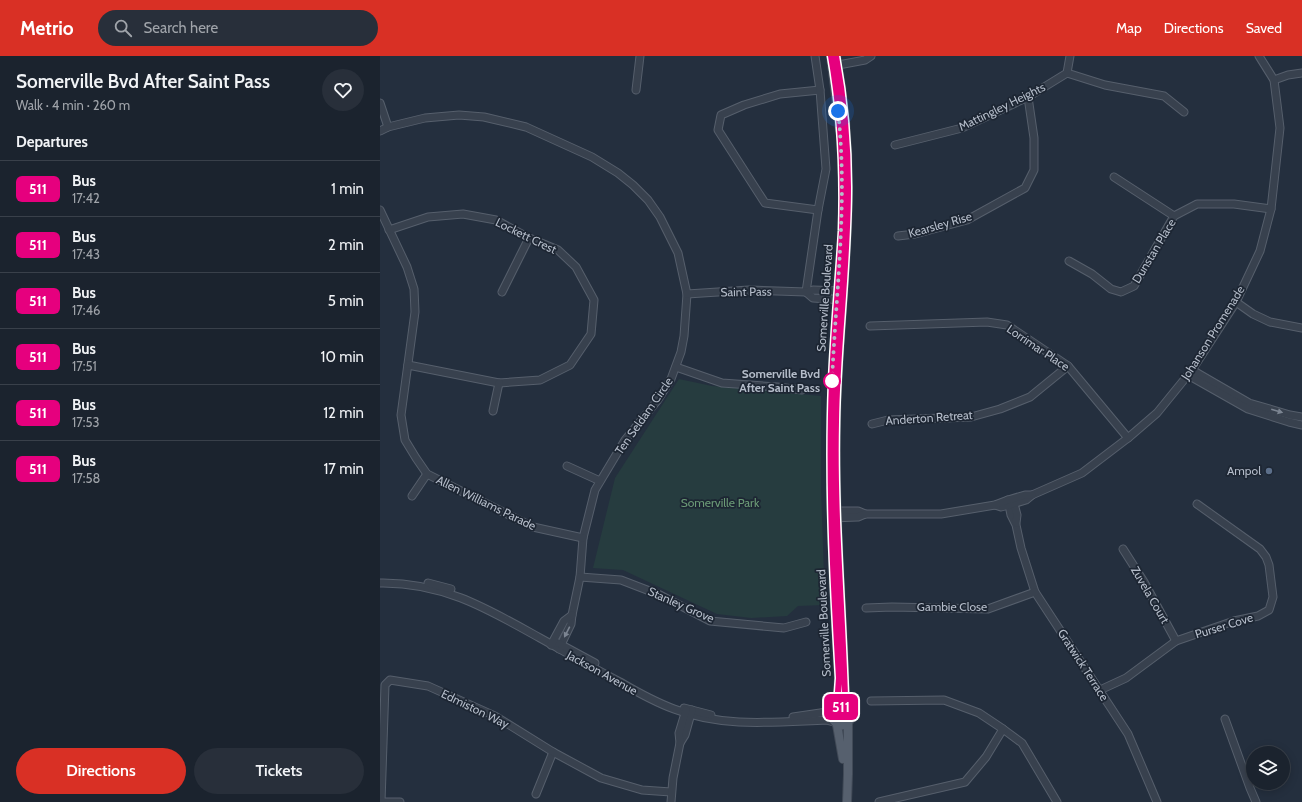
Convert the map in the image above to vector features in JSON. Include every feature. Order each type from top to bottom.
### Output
[{"type":"main road","name":"Somerville Boulevard","points":[[835,59],[842,149],[842,223],[841,291],[832,380],[839,678],[838,692],[832,717],[836,723],[843,755],[842,802]]},
{"type":"main road","name":"Somerville Boulevard","points":[[834,514],[845,696],[850,718],[848,723],[847,802]]},
{"type":"main road","points":[[834,711],[840,707],[848,710]]},
{"type":"main road","points":[[836,723],[842,726],[848,723]]},
{"type":"street","points":[[636,90],[640,56]]},
{"type":"street","points":[[806,292],[818,210],[826,169],[820,90],[815,56]]},
{"type":"street","points":[[835,59],[865,60],[871,56]]},
{"type":"street","points":[[1070,56],[1067,73],[1105,85],[1164,96],[1184,112]]},
{"type":"street","name":"Johanson Promenade","points":[[1011,502],[1026,500],[1032,495],[1082,473],[1128,438],[1157,413],[1190,373],[1236,302],[1260,251],[1271,209],[1280,128],[1274,80],[1259,56]]},
{"type":"street","name":"Mattingley Heights","points":[[894,146],[962,128],[1028,97],[1067,73]]},
{"type":"street","points":[[1274,80],[1288,75],[1302,73]]},
{"type":"street","points":[[818,210],[764,203],[718,130],[721,115],[744,105],[780,94],[820,90]]},
{"type":"street","name":"Kearsley Rise","points":[[898,236],[915,234],[967,220],[1025,188],[1034,170],[1034,138],[1028,97]]},
{"type":"street","points":[[380,103],[388,127]]},
{"type":"street","name":"Ten Seldam Circle","points":[[380,131],[388,127],[425,118],[448,116],[484,117],[526,126],[598,161],[618,173],[633,185],[648,200],[660,217],[678,253],[687,294],[684,336],[676,367],[671,379],[657,401],[625,440],[595,490],[583,538],[580,577],[571,624],[560,647]]},
{"type":"street","points":[[1114,177],[1174,216]]},
{"type":"street","name":"Dunstan Place","points":[[1069,261],[1092,274],[1111,289],[1121,292],[1134,286],[1174,216],[1197,204],[1234,204],[1271,209]]},
{"type":"street","name":"Allen Williams Parade","points":[[380,210],[407,267],[414,289],[415,312],[401,415],[405,440],[427,474],[533,527],[583,538]]},
{"type":"street","name":"Lockett Crest","points":[[389,230],[428,217],[462,214],[496,220],[529,238],[558,250],[576,266],[594,300],[591,334],[570,364],[540,380],[499,383],[408,365]]},
{"type":"street","points":[[502,292],[529,238]]},
{"type":"street","name":"Saint Pass","points":[[687,294],[749,290],[806,292],[813,290],[841,291]]},
{"type":"street","name":"Saint Pass","points":[[806,292],[813,298],[840,300]]},
{"type":"street","points":[[1236,302],[1252,314],[1270,322],[1302,328]]},
{"type":"street","name":"Lorrimar Place","points":[[870,326],[987,322],[1007,325],[1068,366],[1128,438]]},
{"type":"street","name":"Anderton Retreat","points":[[872,424],[888,420],[971,417],[1000,410],[1030,397],[1068,366]]},
{"type":"street","points":[[676,367],[722,383],[802,390]]},
{"type":"street","points":[[1190,373],[1249,403],[1302,417]]},
{"type":"street","points":[[1190,373],[1248,409],[1302,425]]},
{"type":"street","points":[[492,411],[499,383]]},
{"type":"street","points":[[567,466],[600,481]]},
{"type":"street","points":[[412,496],[427,474]]},
{"type":"street","points":[[834,514],[858,510],[864,514],[941,514],[995,505],[1001,507],[1011,502]]},
{"type":"street","name":"Gratwick Terrace","points":[[1011,502],[1017,515],[1016,525],[1021,548],[1035,592],[1128,734],[1157,802]]},
{"type":"street","name":"Purser Cove","points":[[1100,690],[1126,678],[1176,641],[1234,621],[1258,616],[1269,610],[1273,597],[1269,565],[1266,557],[1260,549],[1197,504]]},
{"type":"street","name":"Zuvela Court","points":[[1122,549],[1144,582],[1176,641]]},
{"type":"street","name":"Stanley Grove","points":[[580,577],[621,580],[660,595],[710,621],[784,628],[806,622]]},
{"type":"street","name":"Jackson Avenue","points":[[380,579],[418,581],[464,593],[493,607],[645,696],[673,709],[736,718],[794,717],[834,711]]},
{"type":"street","name":"Jackson Avenue","points":[[380,583],[422,586],[450,593],[483,607],[553,643]]},
{"type":"street","name":"Gambie Close","points":[[866,608],[892,607],[988,609],[1035,592]]},
{"type":"street","name":"Ten Seldam Circle","points":[[553,643],[564,621],[572,615]]},
{"type":"street","name":"Edmiston Way","points":[[381,802],[385,684],[390,680],[428,686],[495,716],[553,752],[601,778],[642,790],[671,792]]},
{"type":"street","points":[[871,701],[944,700],[979,713],[1022,743],[1056,802]]},
{"type":"street","points":[[671,802],[675,763],[680,743],[685,735],[689,711]]},
{"type":"street","name":"Jackson Avenue","points":[[689,711],[714,720],[736,722],[826,720],[836,723]]},
{"type":"street","points":[[1225,719],[1256,802]]},
{"type":"street","points":[[879,802],[890,798],[965,782],[986,757],[1003,729]]},
{"type":"street","points":[[536,794],[553,752]]},
{"type":"street","points":[[381,802],[400,802]]},
{"type":"green space","name":"Somerville Park","points":[[679,379],[712,386],[821,396],[821,488],[825,605],[798,606],[787,616],[751,618],[717,614],[623,570],[593,568],[615,478]]},
{"type":"bus line","name":"511","points":[[831,56],[841,141],[842,188],[842,230],[832,380],[831,422],[831,518],[839,678],[834,710],[843,707],[848,710],[845,696],[839,589],[836,511],[836,422],[848,188],[845,129],[836,56]]},
{"type":"place","name":"Somerville Bvd After Saint Pass","points":[[832,381]]},
{"type":"place","name":"Ampol","points":[[1269,471]]},
{"type":"route","points":[[832,381],[842,230],[841,141],[838,111]]}]
